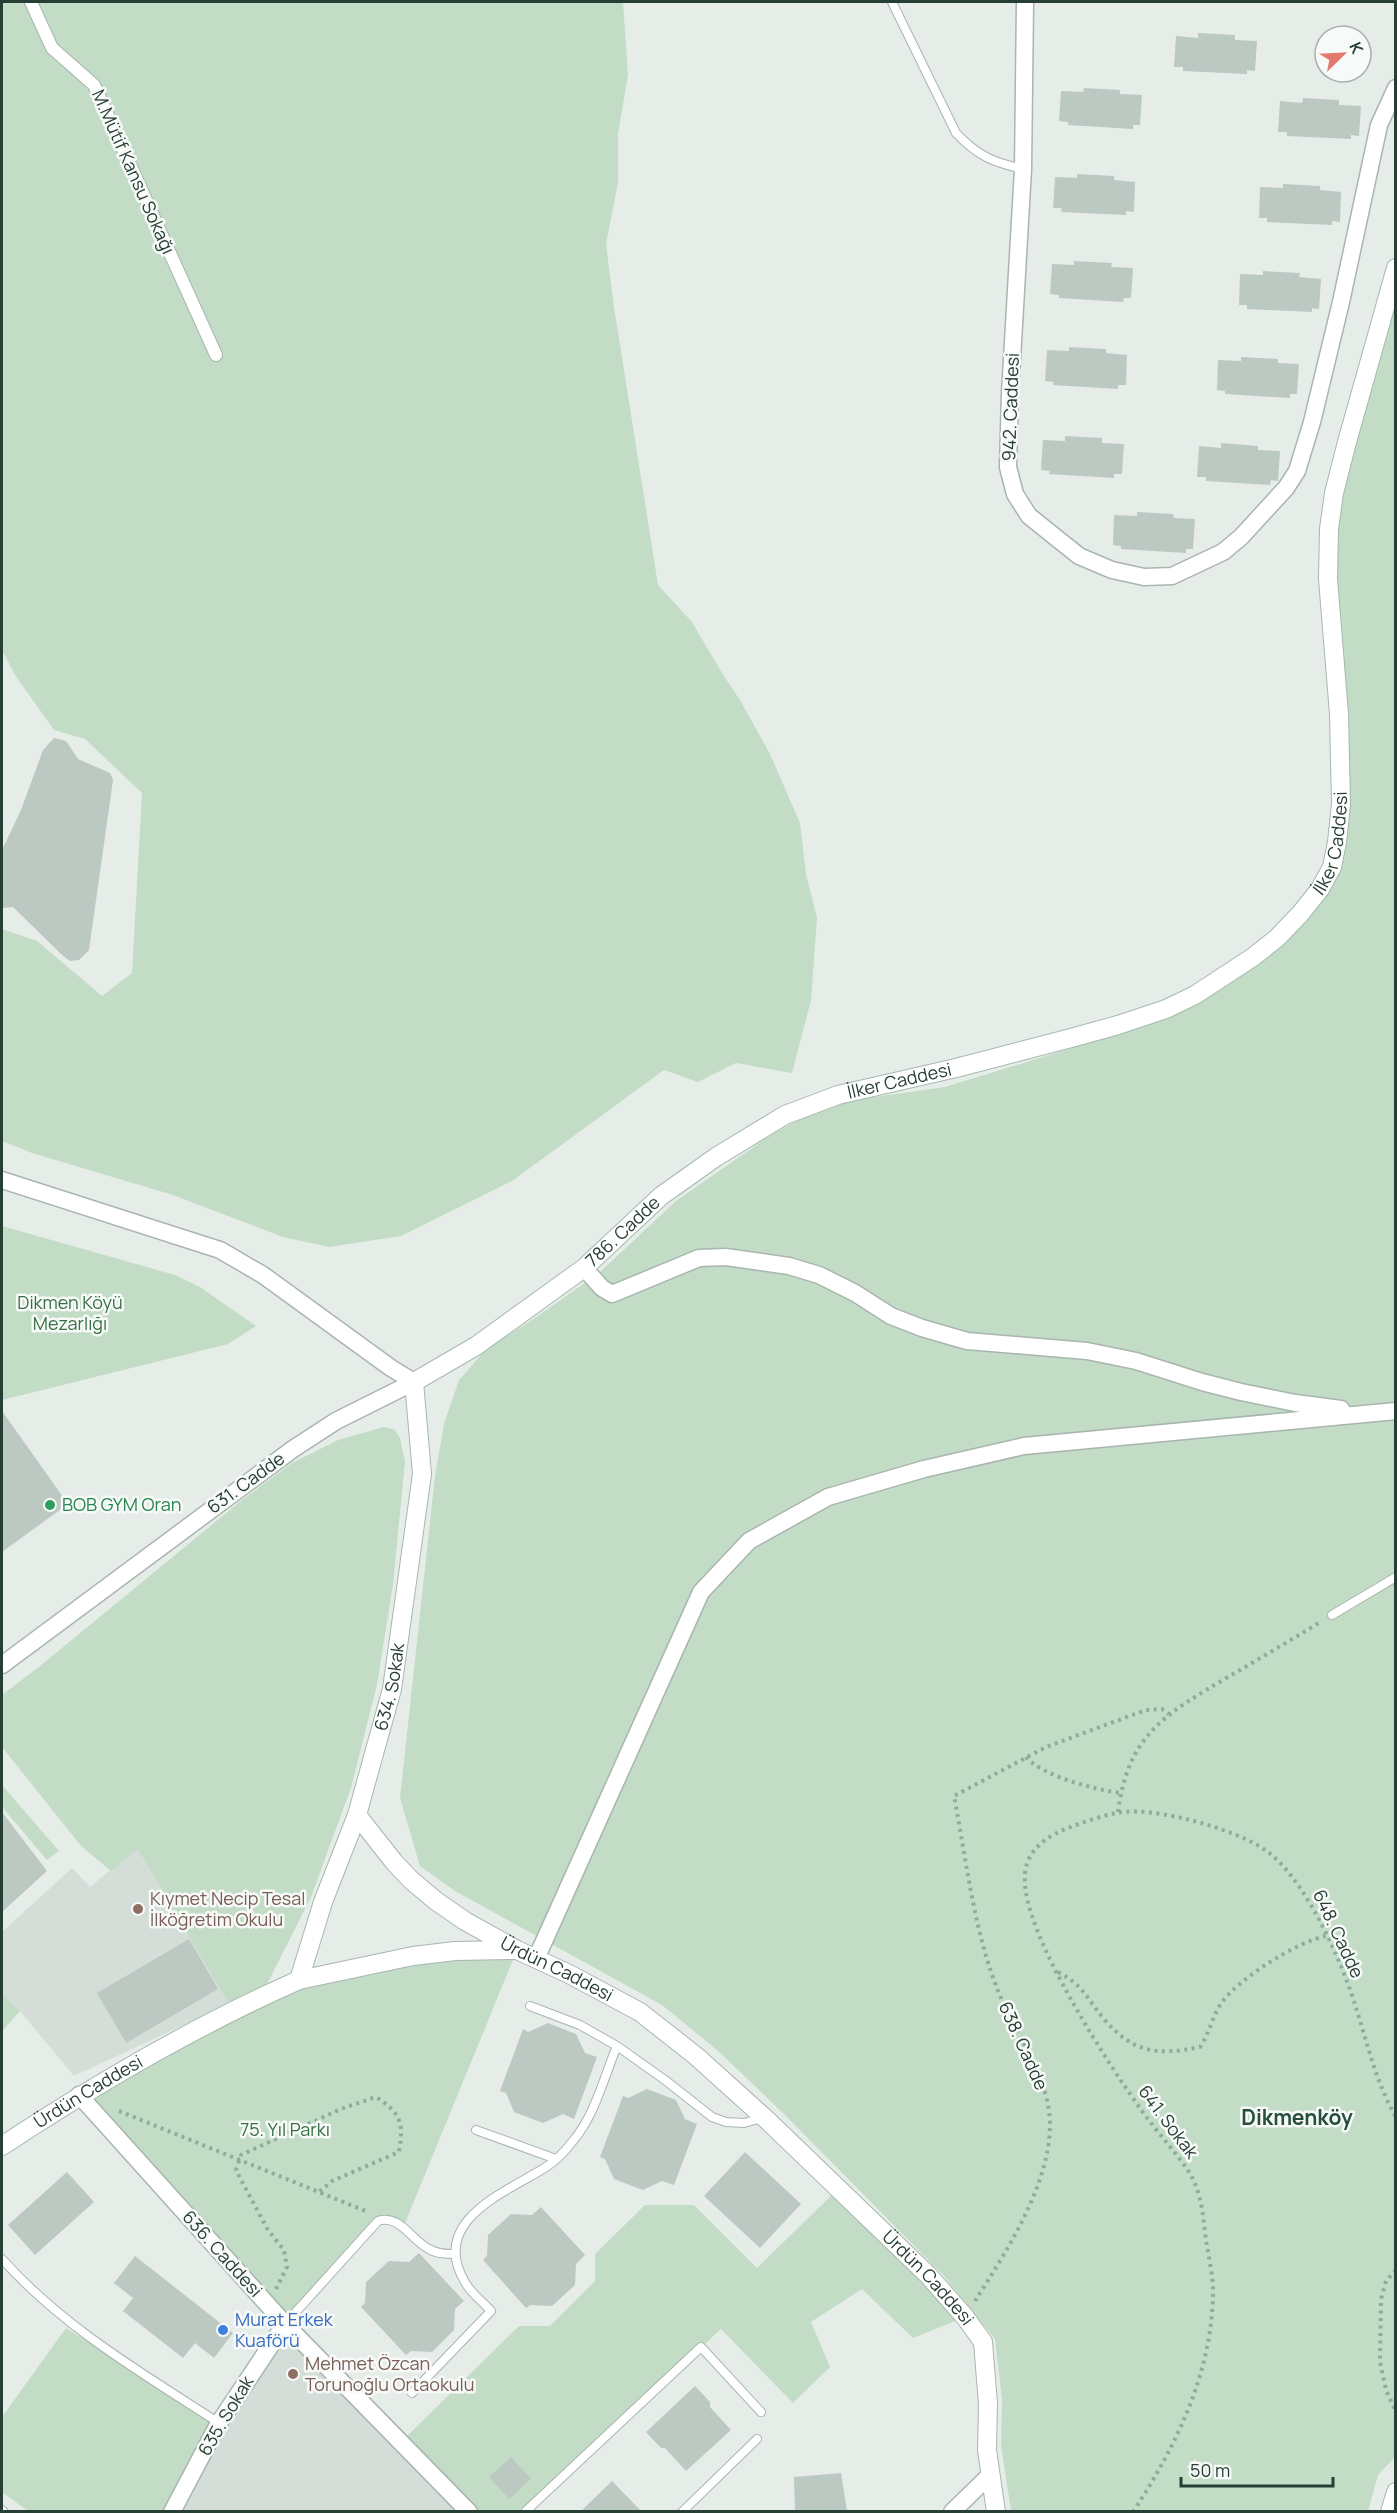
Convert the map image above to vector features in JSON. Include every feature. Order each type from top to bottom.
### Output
[{"type":"main road","name":"İlker Caddesi","points":[[838,1095],[956,1068],[1099,1030],[1166,1009],[1195,995],[1253,957],[1277,938],[1320,889],[1332,867],[1341,804],[1339,714],[1328,579],[1329,529],[1334,493],[1395,268]]},
{"type":"main road","name":"786. Cadde","points":[[414,1382],[476,1346],[584,1268],[661,1196],[716,1157],[785,1115],[838,1095]]},
{"type":"main road","name":"634. Sokak","points":[[299,1980],[323,1902],[357,1815],[392,1689],[422,1474],[414,1382]]},
{"type":"main road","points":[[357,1815],[394,1862],[419,1887],[465,1922],[517,1950]]},
{"type":"main road","name":"Ürdün Caddesi","points":[[2,2146],[79,2095],[234,2011],[299,1980],[413,1956],[455,1951],[517,1950],[570,1974],[640,2012],[696,2056],[764,2117],[928,2275],[965,2317],[983,2342],[990,2475]]},
{"type":"main road","points":[[990,2475],[996,2511]]},
{"type":"main road","points":[[1390,2511],[1395,2493]]},
{"type":"street","name":"M.Mütif Kansu Sokağı","points":[[31,2],[52,48],[94,85],[216,355]]},
{"type":"street","name":"942. Caddesi","points":[[1025,2],[1023,169],[1008,467],[1015,494],[1029,516],[1080,556],[1112,570],[1144,577],[1172,576],[1223,552],[1241,537],[1286,488],[1296,471],[1312,422],[1341,302],[1379,125],[1395,88]]},
{"type":"street","points":[[2,1180],[220,1250],[263,1275],[391,1368],[414,1382]]},
{"type":"street","points":[[584,1268],[602,1288],[612,1294],[699,1258],[726,1257],[789,1266],[837,1284],[891,1316],[967,1341],[1087,1351],[1136,1361],[1202,1382],[1295,1403],[1335,1409],[1395,1409]]},
{"type":"street","name":"631. Cadde","points":[[2,1665],[293,1449],[336,1421],[414,1382]]},
{"type":"street","points":[[536,1959],[700,1592],[749,1541],[828,1497],[924,1469],[1024,1446],[1395,1409]]},
{"type":"street","name":"636. Caddesi","points":[[79,2095],[268,2306],[469,2511]]},
{"type":"street","name":"635. Sokak","points":[[172,2511],[219,2423],[285,2324]]},
{"type":"street","points":[[952,2511],[990,2475]]},
{"type":"lane","points":[[892,2],[956,133],[970,148],[985,158],[1023,169]]},
{"type":"lane","points":[[1332,1615],[1395,1577]]},
{"type":"lane","points":[[530,2006],[580,2025],[617,2046],[712,2117],[726,2122],[744,2123],[764,2117]]},
{"type":"lane","points":[[412,2392],[491,2311],[466,2284],[457,2262],[456,2241],[470,2216],[492,2198],[549,2165],[573,2142],[586,2123],[617,2046]]},
{"type":"lane","points":[[476,2130],[556,2159]]},
{"type":"lane","points":[[285,2324],[378,2221],[387,2218],[398,2223],[429,2250],[442,2254],[456,2254]]},
{"type":"lane","points":[[2,2259],[48,2306],[82,2333],[219,2423]]},
{"type":"lane","points":[[525,2511],[701,2347],[761,2412]]},
{"type":"lane","points":[[682,2511],[757,2439]]},
{"type":"path","points":[[1118,1812],[1121,1793],[1134,1756],[1149,1733],[1169,1714],[1332,1615]]},
{"type":"path","points":[[1121,1793],[1101,1790],[1042,1769],[1031,1764],[1026,1757],[1146,1710],[1162,1709],[1169,1714]]},
{"type":"path","name":"638. Cadde","points":[[965,2317],[1018,2230],[1042,2173],[1051,2129],[1047,2099],[1025,2045],[995,1985],[982,1945],[954,1796],[1026,1757]]},
{"type":"path","name":"648. Cadde","points":[[1118,1812],[1155,1814],[1192,1820],[1238,1835],[1273,1856],[1304,1891],[1326,1936],[1355,2004],[1383,2095],[1395,2117]]},
{"type":"path","name":"641. Sokak","points":[[1118,1812],[1051,1835],[1033,1850],[1025,1864],[1024,1886],[1034,1919],[1056,1971],[1097,2046],[1189,2173],[1198,2190],[1202,2208],[1213,2294],[1209,2341],[1195,2397],[1157,2475],[1133,2511]]},
{"type":"path","points":[[1056,1971],[1074,1980],[1103,2018],[1128,2043],[1149,2050],[1176,2052],[1200,2047],[1211,2019],[1223,2001],[1245,1980],[1290,1950],[1312,1939],[1326,1936]]},
{"type":"path","points":[[268,2306],[287,2267],[286,2258],[284,2250],[268,2230],[236,2170],[241,2155],[248,2150],[375,2097],[390,2106],[400,2119],[402,2135],[399,2152],[332,2181],[319,2192]]},
{"type":"path","points":[[111,2108],[365,2211],[378,2221]]},
{"type":"path","points":[[1395,2270],[1386,2281],[1381,2299],[1380,2362],[1386,2390],[1395,2412]]},
{"type":"shaded area","name":"Kıymet Necip Tesal İlköğretim Okulu","points":[[221,1777],[229,2004],[74,2076],[20,2011],[2,1993],[2,1932],[72,1868],[90,1887]]},
{"type":"shaded area","name":"Mehmet Özcan Torunoğlu Ortaokulu","points":[[285,2324],[469,2512],[172,2512]]},
{"type":"green space","points":[[2,2],[623,2],[628,75],[618,134],[618,183],[606,244],[614,307],[658,585],[692,622],[740,700],[770,754],[800,823],[806,874],[817,918],[811,1000],[792,1073],[736,1063],[698,1082],[664,1070],[512,1181],[401,1236],[329,1247],[283,1237],[173,1195],[32,1153],[2,1141],[2,929],[37,941],[102,996],[132,973],[142,793],[85,739],[54,730],[15,675],[2,650]]},
{"type":"green space","points":[[1395,285],[1396,2456],[1378,2475],[1368,2511],[1011,2511],[1001,2446],[1002,2400],[995,2339],[943,2275],[783,2113],[717,2050],[662,2005],[455,1891],[420,1866],[400,1798],[435,1476],[444,1424],[459,1380],[487,1348],[599,1273],[676,1201],[771,1135],[800,1119],[853,1100],[945,1087],[1137,1028],[1297,918],[1341,836],[1335,622],[1337,529],[1343,478]]},
{"type":"green space","name":"Dikmen Köyü Mezarlığı","points":[[2,1226],[175,1275],[200,1287],[256,1326],[228,1344],[2,1400]]},
{"type":"green space","points":[[384,1427],[395,1430],[400,1438],[405,1462],[393,1584],[377,1685],[351,1788],[311,1897],[265,1988],[229,2004],[138,1849],[111,1871],[81,1846],[2,1747],[2,1695],[242,1500],[292,1463],[338,1440]]},
{"type":"green space","points":[[2,1785],[59,1851],[47,1860],[2,1807]]},
{"type":"green space","name":"75. Yıl Parkı","points":[[517,1950],[403,2228],[378,2221],[285,2324],[79,2095],[299,1980]]},
{"type":"green space","points":[[2,1993],[20,2011],[2,2031]]},
{"type":"green space","points":[[838,2189],[965,2317],[913,2338],[862,2289],[811,2322],[830,2367],[793,2403],[721,2329],[525,2511],[469,2511],[401,2442],[519,2326],[550,2326],[595,2281],[595,2254],[645,2205],[694,2205],[757,2268]]},
{"type":"green space","points":[[66,2328],[219,2423],[172,2511],[28,2511],[2,2492],[2,2417]]},
{"type":"building","points":[[1198,33],[1235,35],[1235,40],[1257,41],[1255,71],[1247,70],[1247,74],[1183,71],[1183,67],[1174,67],[1176,36],[1198,38]]},
{"type":"building","points":[[1084,88],[1120,90],[1120,94],[1142,95],[1140,125],[1133,125],[1133,129],[1068,125],[1068,122],[1059,121],[1061,91],[1083,92]]},
{"type":"building","points":[[1303,98],[1339,100],[1339,105],[1361,106],[1359,136],[1351,135],[1351,139],[1287,136],[1287,132],[1278,132],[1280,101],[1302,103]]},
{"type":"building","points":[[1077,174],[1114,176],[1114,180],[1135,182],[1134,212],[1126,211],[1126,215],[1061,212],[1062,208],[1053,208],[1055,177],[1077,178]]},
{"type":"building","points":[[1283,184],[1320,186],[1320,190],[1341,192],[1340,222],[1332,221],[1332,225],[1267,222],[1267,218],[1259,218],[1260,187],[1283,188]]},
{"type":"building","points":[[1074,261],[1112,263],[1111,267],[1133,268],[1131,298],[1124,298],[1123,302],[1059,298],[1059,295],[1050,294],[1052,264],[1074,265]]},
{"type":"building","points":[[1263,271],[1300,273],[1299,277],[1321,279],[1319,309],[1312,308],[1312,312],[1247,309],[1247,305],[1239,305],[1240,274],[1263,275]]},
{"type":"building","points":[[1069,347],[1106,349],[1106,353],[1127,355],[1126,385],[1118,385],[1118,389],[1053,385],[1054,382],[1045,381],[1047,350],[1069,351]]},
{"type":"building","points":[[1241,357],[1278,359],[1278,363],[1299,364],[1297,394],[1290,394],[1290,398],[1225,394],[1225,391],[1217,390],[1218,360],[1241,361]]},
{"type":"building","points":[[1065,436],[1102,438],[1102,443],[1124,444],[1122,474],[1114,474],[1114,478],[1049,474],[1050,471],[1041,470],[1043,440],[1065,441]]},
{"type":"building","points":[[1221,443],[1258,446],[1258,450],[1280,451],[1278,481],[1271,480],[1270,485],[1206,481],[1206,477],[1197,477],[1199,446],[1221,448]]},
{"type":"building","points":[[1137,512],[1173,514],[1174,518],[1195,519],[1193,549],[1186,549],[1186,553],[1121,549],[1121,546],[1113,545],[1114,515],[1137,516]]},
{"type":"building","points":[[54,738],[66,741],[78,759],[110,773],[113,780],[89,950],[79,960],[70,961],[13,907],[2,908],[2,850],[21,810],[43,750]]},
{"type":"building","points":[[2,1411],[68,1504],[2,1552]]},
{"type":"building","points":[[2,1812],[47,1871],[2,1912]]},
{"type":"building","points":[[189,1939],[218,1989],[126,2043],[97,1993]]},
{"type":"building","points":[[548,2023],[576,2034],[585,2053],[597,2057],[574,2119],[563,2114],[543,2123],[514,2112],[506,2093],[500,2091],[523,2029],[528,2032]]},
{"type":"building","points":[[647,2089],[676,2100],[685,2119],[697,2124],[674,2185],[662,2181],[643,2190],[614,2179],[605,2159],[600,2157],[623,2096],[628,2098]]},
{"type":"building","points":[[745,2152],[801,2204],[760,2248],[704,2196]]},
{"type":"building","points":[[67,2172],[94,2202],[35,2255],[8,2225]]},
{"type":"building","points":[[541,2207],[585,2255],[576,2264],[575,2285],[552,2306],[531,2305],[526,2308],[483,2260],[487,2256],[488,2235],[511,2214],[532,2215]]},
{"type":"building","points":[[419,2253],[464,2301],[455,2309],[454,2330],[432,2352],[411,2351],[406,2355],[361,2307],[365,2303],[366,2282],[389,2261],[409,2262]]},
{"type":"building","points":[[135,2256],[233,2333],[214,2358],[195,2343],[183,2358],[123,2311],[133,2298],[114,2283]]},
{"type":"building","points":[[695,2386],[731,2430],[686,2471],[665,2448],[661,2448],[646,2432]]},
{"type":"building","points":[[511,2457],[531,2479],[509,2499],[489,2477]]},
{"type":"building","points":[[841,2473],[847,2511],[795,2511],[794,2477]]},
{"type":"building","points":[[612,2481],[641,2511],[581,2511]]},
{"type":"place","name":"BOB GYM Oran","points":[[50,1505]]},
{"type":"place","name":"Kıymet Necip Tesal İlköğretim Okulu","points":[[138,1909]]},
{"type":"place","name":"Murat Erkek Kuaförü","points":[[223,2330]]},
{"type":"place","name":"Mehmet Özcan Torunoğlu Ortaokulu","points":[[293,2374]]},
{"type":"district","name":"Dikmenköy","points":[[1297,2118]]}]
